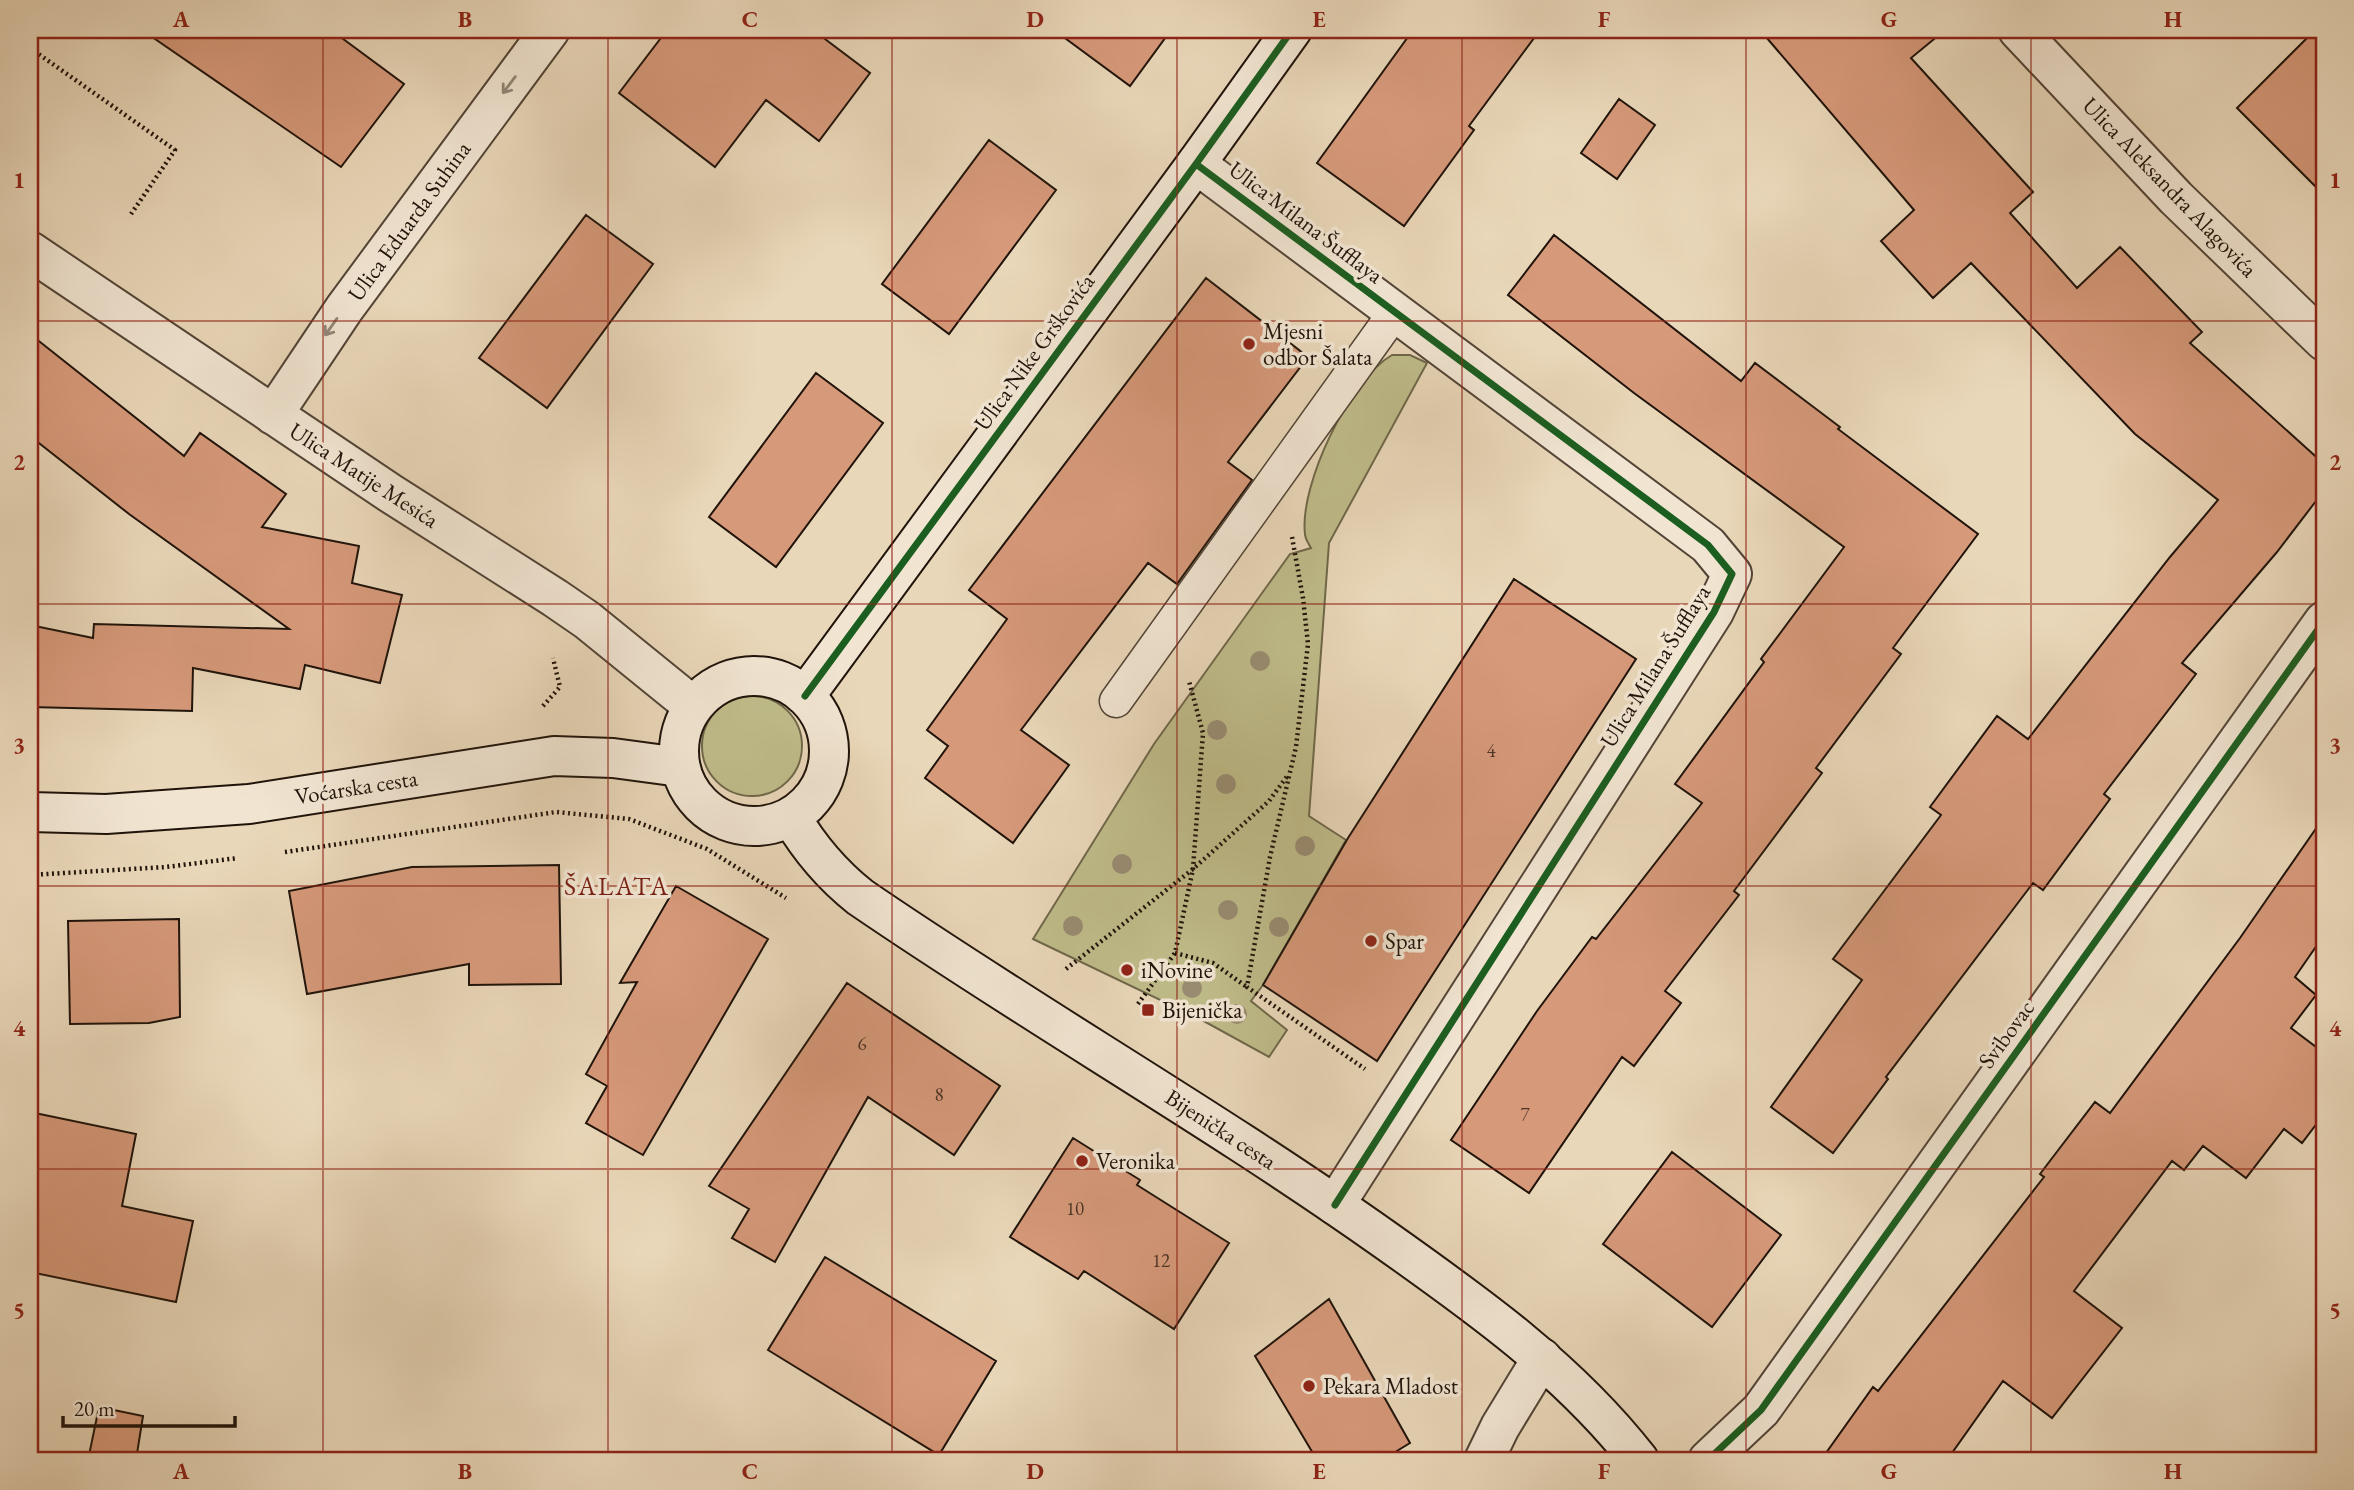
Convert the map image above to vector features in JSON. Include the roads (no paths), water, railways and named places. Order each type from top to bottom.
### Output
[{"type":"street","name":"Ulica Eduarda Suhina","points":[[273,415],[344,309],[550,30]]},
{"type":"street","name":"Ulica Nike Grškovića","points":[[805,696],[1293,30]]},
{"type":"street","name":"Ulica Aleksandra Alagovića","points":[[2018,30],[2176,198],[2324,341]]},
{"type":"street","name":"Ulica Milana Šufflaya","points":[[1196,164],[1708,545],[1732,574],[1714,612],[1335,1205]]},
{"type":"street","name":"Ulica Matije Mesića","points":[[30,251],[390,493],[555,598],[587,620],[693,706]]},
{"type":"street","name":"Svibovac","points":[[1708,1460],[1761,1410],[2324,621]]},
{"type":"street","points":[[760,676],[785,683],[805,696],[820,715],[828,736],[829,760],[822,783],[809,803],[790,817],[757,826],[722,820],[703,807],[688,789],[680,766],[679,745],[683,724],[693,706],[712,688],[734,678],[760,676]]},
{"type":"street","name":"Voćarska cesta","points":[[30,812],[106,814],[249,804],[554,755],[613,758],[680,766]]},
{"type":"street","name":"Bijenička cesta","points":[[790,817],[817,856],[860,897],[1335,1205],[1472,1302],[1542,1358],[1600,1415],[1639,1460]]},
{"type":"street","points":[[1484,1460],[1500,1427],[1542,1358]]},
{"type":"lane","points":[[1116,701],[1395,312]]},
{"type":"place","name":"Mjesni odbor Šalata","points":[[1249,344]]},
{"type":"place","name":"Spar","points":[[1371,941]]},
{"type":"place","name":"iNovine","points":[[1127,970]]},
{"type":"place","name":"Bijenička","points":[[1148,1010]]},
{"type":"place","name":"Veronika","points":[[1082,1161]]},
{"type":"place","name":"Pekara Mladost","points":[[1309,1386]]},
{"type":"district","name":"ŠALATA","points":[[617,886]]}]
